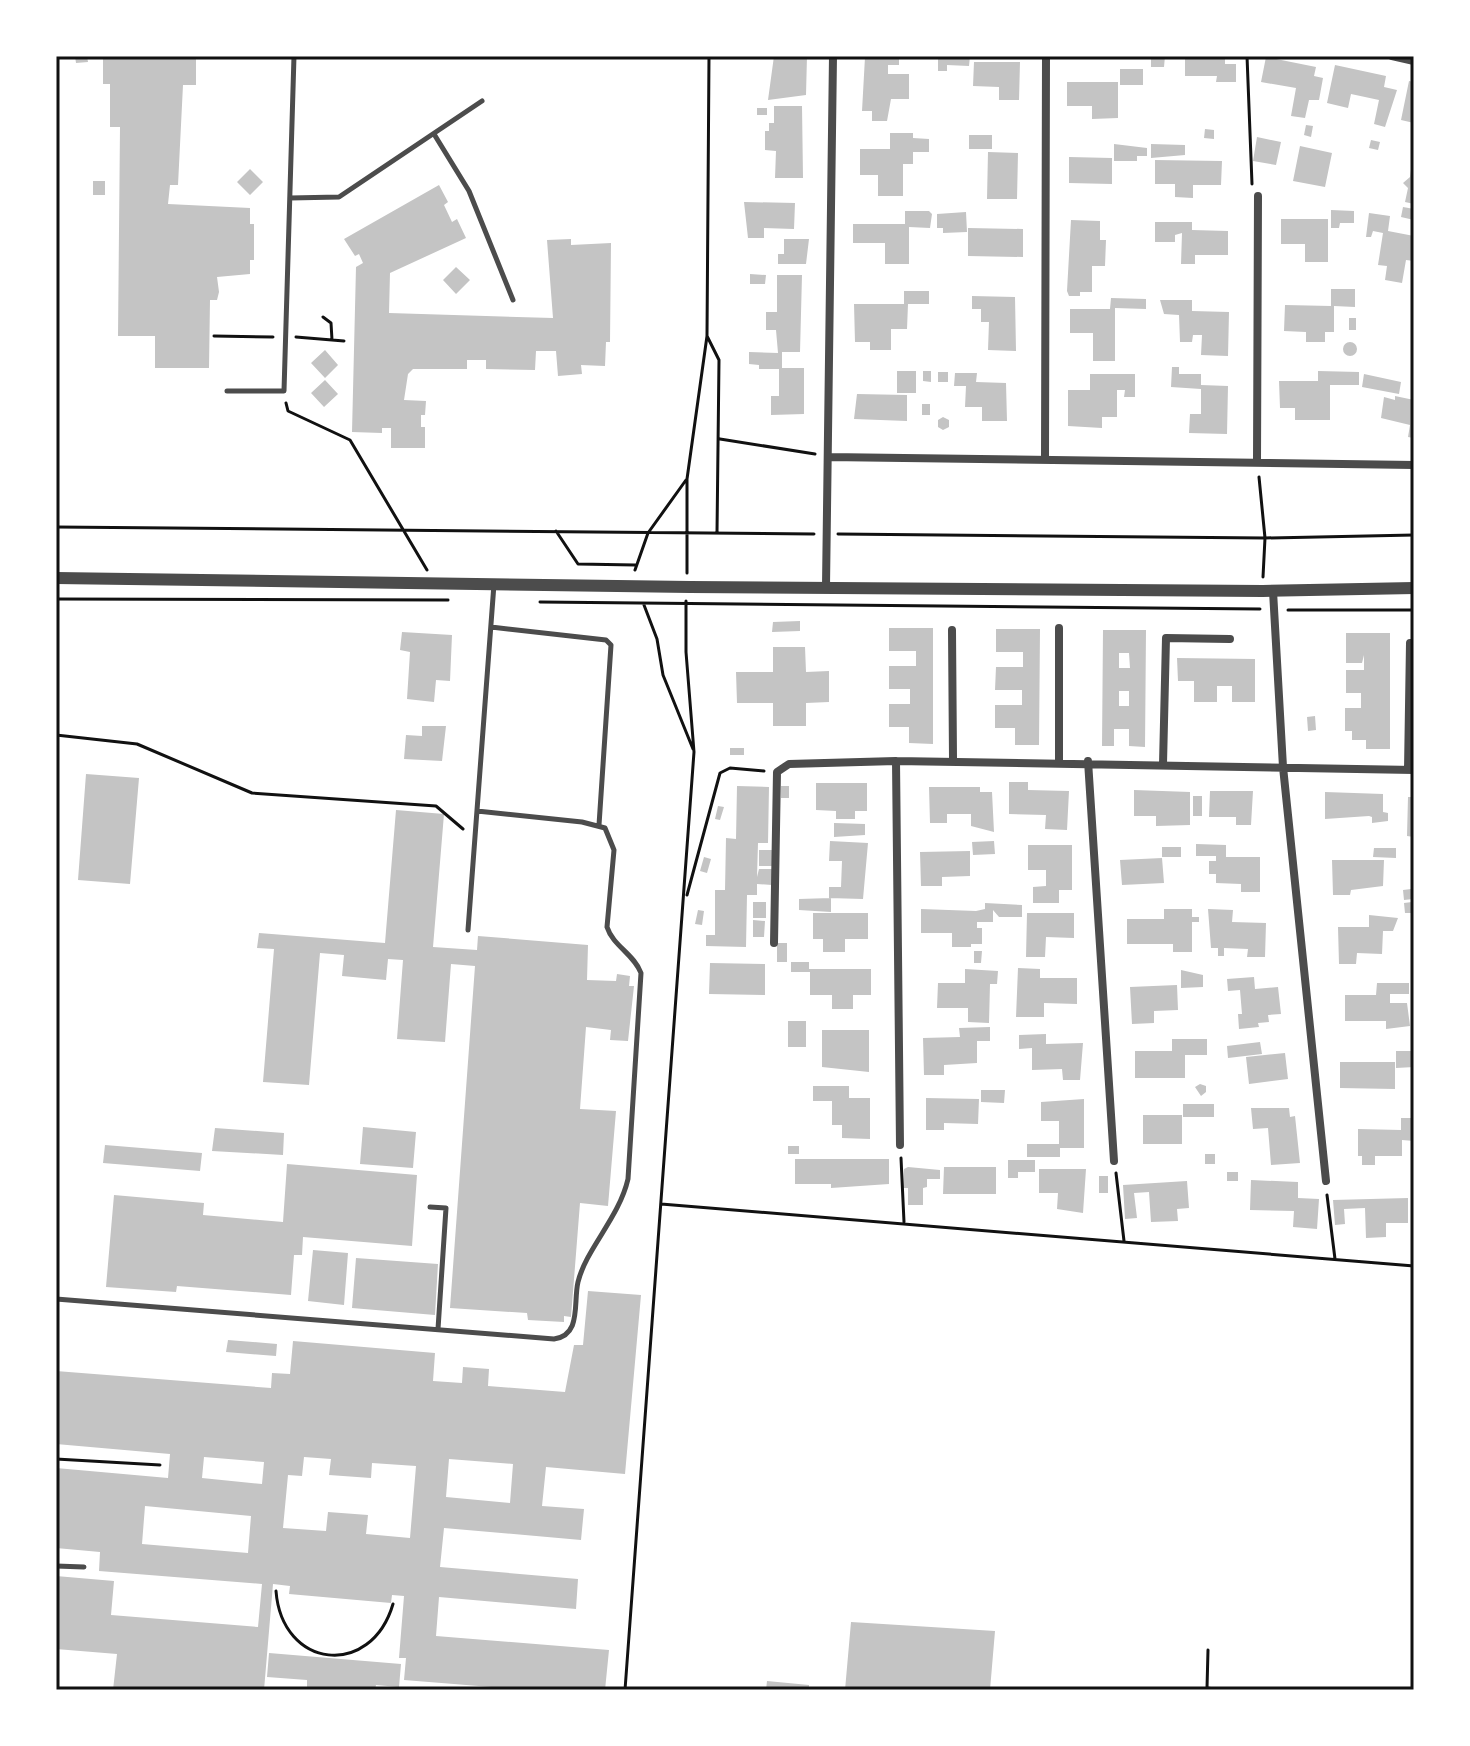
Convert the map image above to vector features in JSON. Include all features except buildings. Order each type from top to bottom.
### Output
[{"type":"street","points":[[826,586],[833,56]]},
{"type":"street","points":[[1045,460],[1046,56]]},
{"type":"street","points":[[1392,56],[1414,61]]},
{"type":"street","points":[[1257,461],[1258,196]]},
{"type":"street","points":[[828,457],[1414,465]]},
{"type":"street","points":[[56,578],[1268,591],[1414,588]]},
{"type":"street","points":[[1268,591],[1275,610],[1283,767],[1326,1181]]},
{"type":"street","points":[[1059,628],[1059,761]]},
{"type":"street","points":[[952,630],[953,759]]},
{"type":"street","points":[[1163,764],[1166,638],[1230,639]]},
{"type":"street","points":[[774,943],[777,772],[789,764],[953,759],[1411,770],[1410,643],[1414,643]]},
{"type":"street","points":[[896,761],[900,1145]]},
{"type":"street","points":[[1088,761],[1114,1161]]},
{"type":"lane","points":[[227,391],[284,391],[294,56]]},
{"type":"lane","points":[[290,198],[339,197],[482,101]]},
{"type":"lane","points":[[434,134],[469,191],[513,300]]},
{"type":"lane","points":[[468,930],[494,583]]},
{"type":"lane","points":[[491,627],[606,640],[611,645],[599,825]]},
{"type":"lane","points":[[56,1299],[554,1339],[567,1336],[574,1325],[581,1274],[625,1189],[638,1051],[641,973],[636,963],[610,936],[607,927],[614,850],[610,833],[599,825],[477,811]]},
{"type":"lane","points":[[430,1207],[446,1208],[438,1329]]},
{"type":"lane","points":[[56,1566],[84,1567]]},
{"type":"path","points":[[687,573],[687,479],[707,336],[709,56]]},
{"type":"path","points":[[1247,56],[1250,180],[1258,196]]},
{"type":"path","points":[[323,317],[331,323],[332,340]]},
{"type":"path","points":[[707,336],[719,360],[717,533]]},
{"type":"path","points":[[284,391],[288,411],[350,440],[435,582]]},
{"type":"path","points":[[720,439],[828,457]]},
{"type":"path","points":[[1257,461],[1268,591]]},
{"type":"path","points":[[629,585],[648,533],[687,479]]},
{"type":"path","points":[[56,527],[1265,538],[1414,535]]},
{"type":"path","points":[[556,531],[578,564],[636,565]]},
{"type":"path","points":[[625,1690],[694,752],[686,652],[686,589]]},
{"type":"path","points":[[56,599],[461,601]]},
{"type":"path","points":[[538,602],[1414,610]]},
{"type":"path","points":[[644,604],[657,639],[670,697],[694,752]]},
{"type":"path","points":[[56,735],[137,744],[252,793],[436,806],[475,840]]},
{"type":"path","points":[[685,903],[720,773],[730,768],[777,772]]},
{"type":"path","points":[[900,1145],[904,1222]]},
{"type":"path","points":[[1114,1161],[1124,1241]]},
{"type":"path","points":[[1326,1181],[1335,1259]]},
{"type":"path","points":[[661,1204],[1414,1266]]},
{"type":"path","points":[[56,1459],[160,1465]]},
{"type":"path","points":[[276,1591],[278,1611],[286,1630],[300,1645],[318,1654],[338,1656],[358,1651],[375,1640],[387,1624],[393,1604]]},
{"type":"path","points":[[1208,1650],[1207,1688],[1222,1690]]}]
